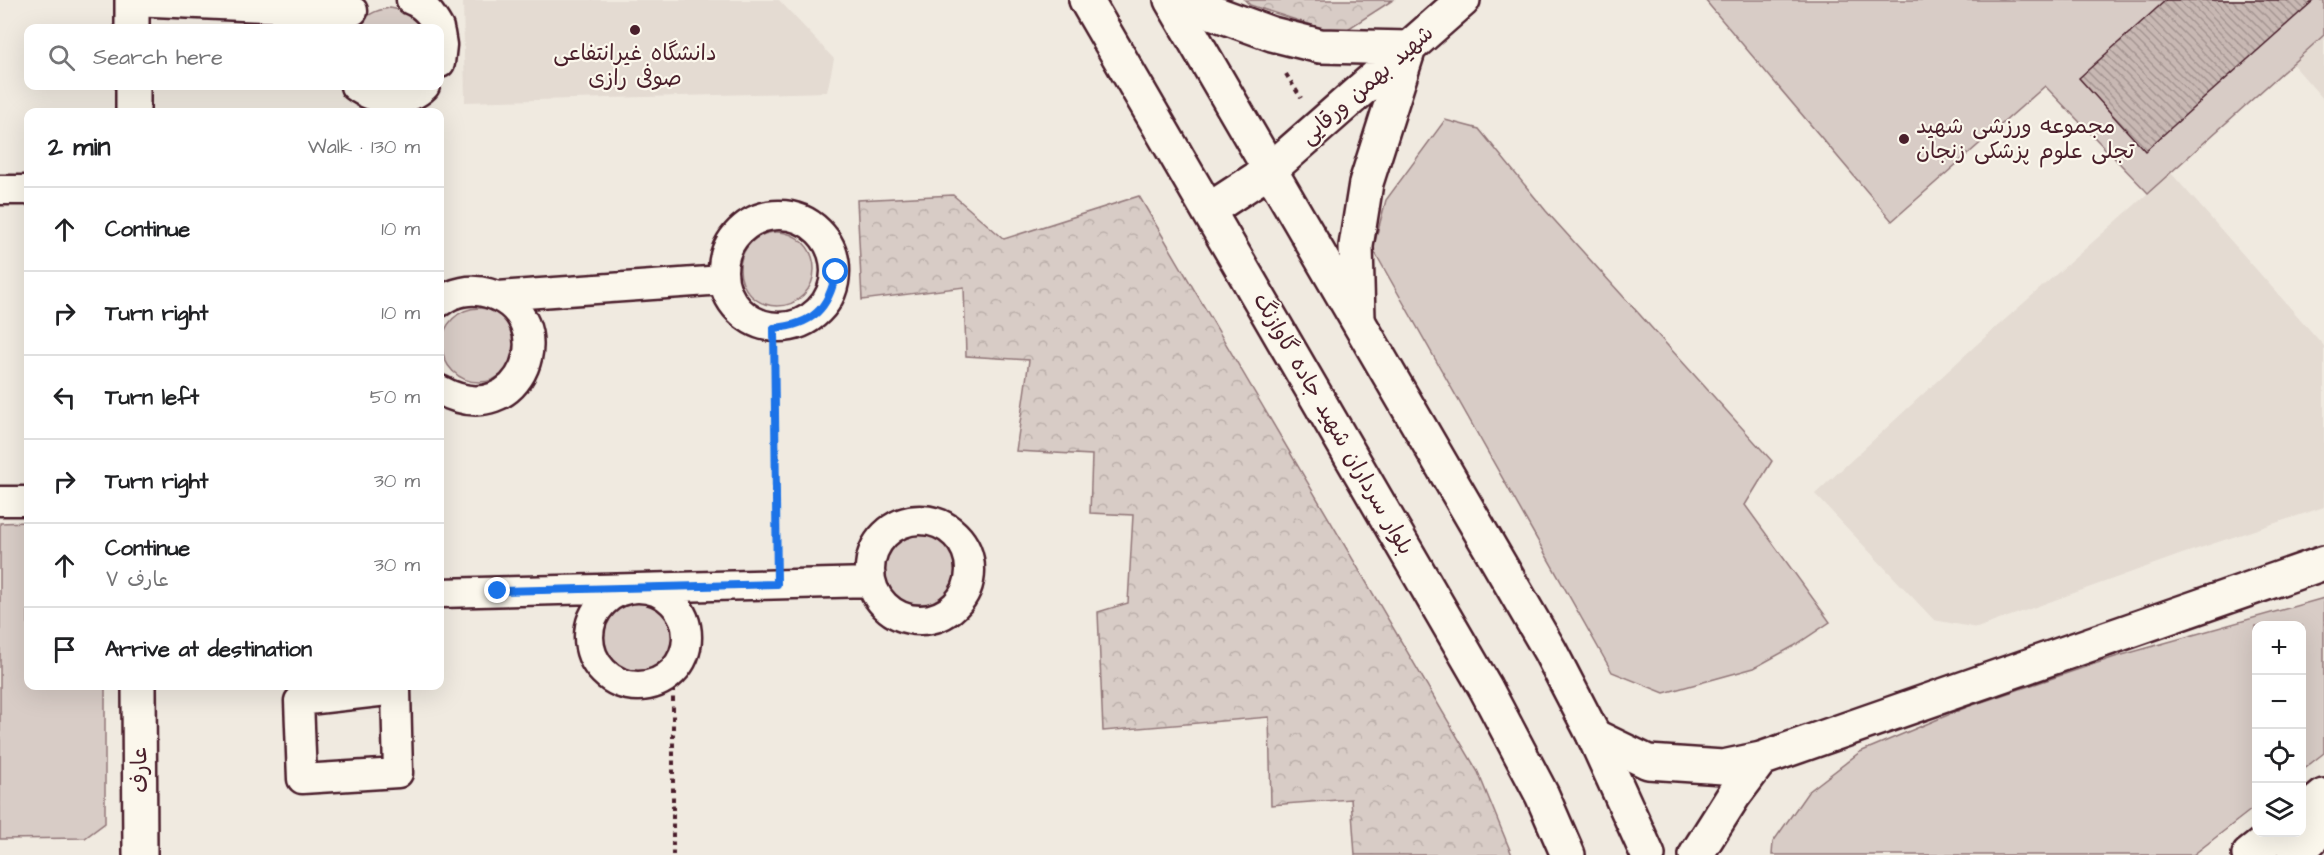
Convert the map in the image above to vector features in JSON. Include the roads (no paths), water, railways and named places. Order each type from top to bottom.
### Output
[{"type":"main road","name":"بلوار سرداران شهید جاده گاوازنگ","points":[[1086,0],[1485,687],[1542,795],[1568,855]]},
{"type":"main road","points":[[1171,0],[1550,651],[1594,736],[1648,855]]},
{"type":"main road","points":[[1178,0],[1272,34],[1320,46],[1409,48],[1366,183],[1356,246],[1358,319]]},
{"type":"main road","name":"شهید بهمن ورقایی","points":[[1209,210],[1270,170],[1463,0]]},
{"type":"main road","points":[[133,90],[133,108]]},
{"type":"main road","points":[[1594,736],[1648,762],[1723,767],[1761,759],[2324,563]]},
{"type":"main road","name":"عارف","points":[[139,690],[140,855]]},
{"type":"main road","points":[[1696,855],[1734,795],[1761,759]]},
{"type":"main road","points":[[2306,810],[2324,796]]},
{"type":"main road","points":[[2295,855],[2324,826]]},
{"type":"main road","points":[[2249,855],[2272,837]]},
{"type":"street","points":[[411,0],[430,13],[436,24]]},
{"type":"street","points":[[132,10],[355,13]]},
{"type":"street","points":[[362,90],[372,96],[388,99],[406,97],[417,90]]},
{"type":"street","points":[[0,190],[24,190]]},
{"type":"street","points":[[775,215],[793,216],[811,224],[824,237],[833,253],[836,272],[833,290],[823,307],[810,320],[792,327],[774,328],[756,323],[740,313],[729,298],[723,280],[723,262],[729,244],[741,229],[756,219],[775,215]]},
{"type":"street","points":[[498,296],[723,280]]},
{"type":"street","points":[[444,299],[464,291],[481,291],[498,296],[513,307],[524,322],[529,340],[528,358],[521,375],[508,389],[492,398],[474,402],[456,399],[444,392]]},
{"type":"street","points":[[0,501],[24,501]]},
{"type":"street","points":[[444,593],[871,582]]},
{"type":"street","points":[[639,587],[655,590],[669,598],[680,611],[686,626],[687,642],[683,658],[674,671],[660,681],[644,686],[628,686],[613,680],[600,670],[592,656],[588,640],[589,624],[597,609],[608,597],[622,590],[639,587]]},
{"type":"place","name":"دانشگاه غیرانتفاعی صوفی رازی","points":[[635,30]]},
{"type":"place","name":"مجموعه ورزشی شهید تجلی علوم پزشکی زنجان","points":[[1904,139]]}]
